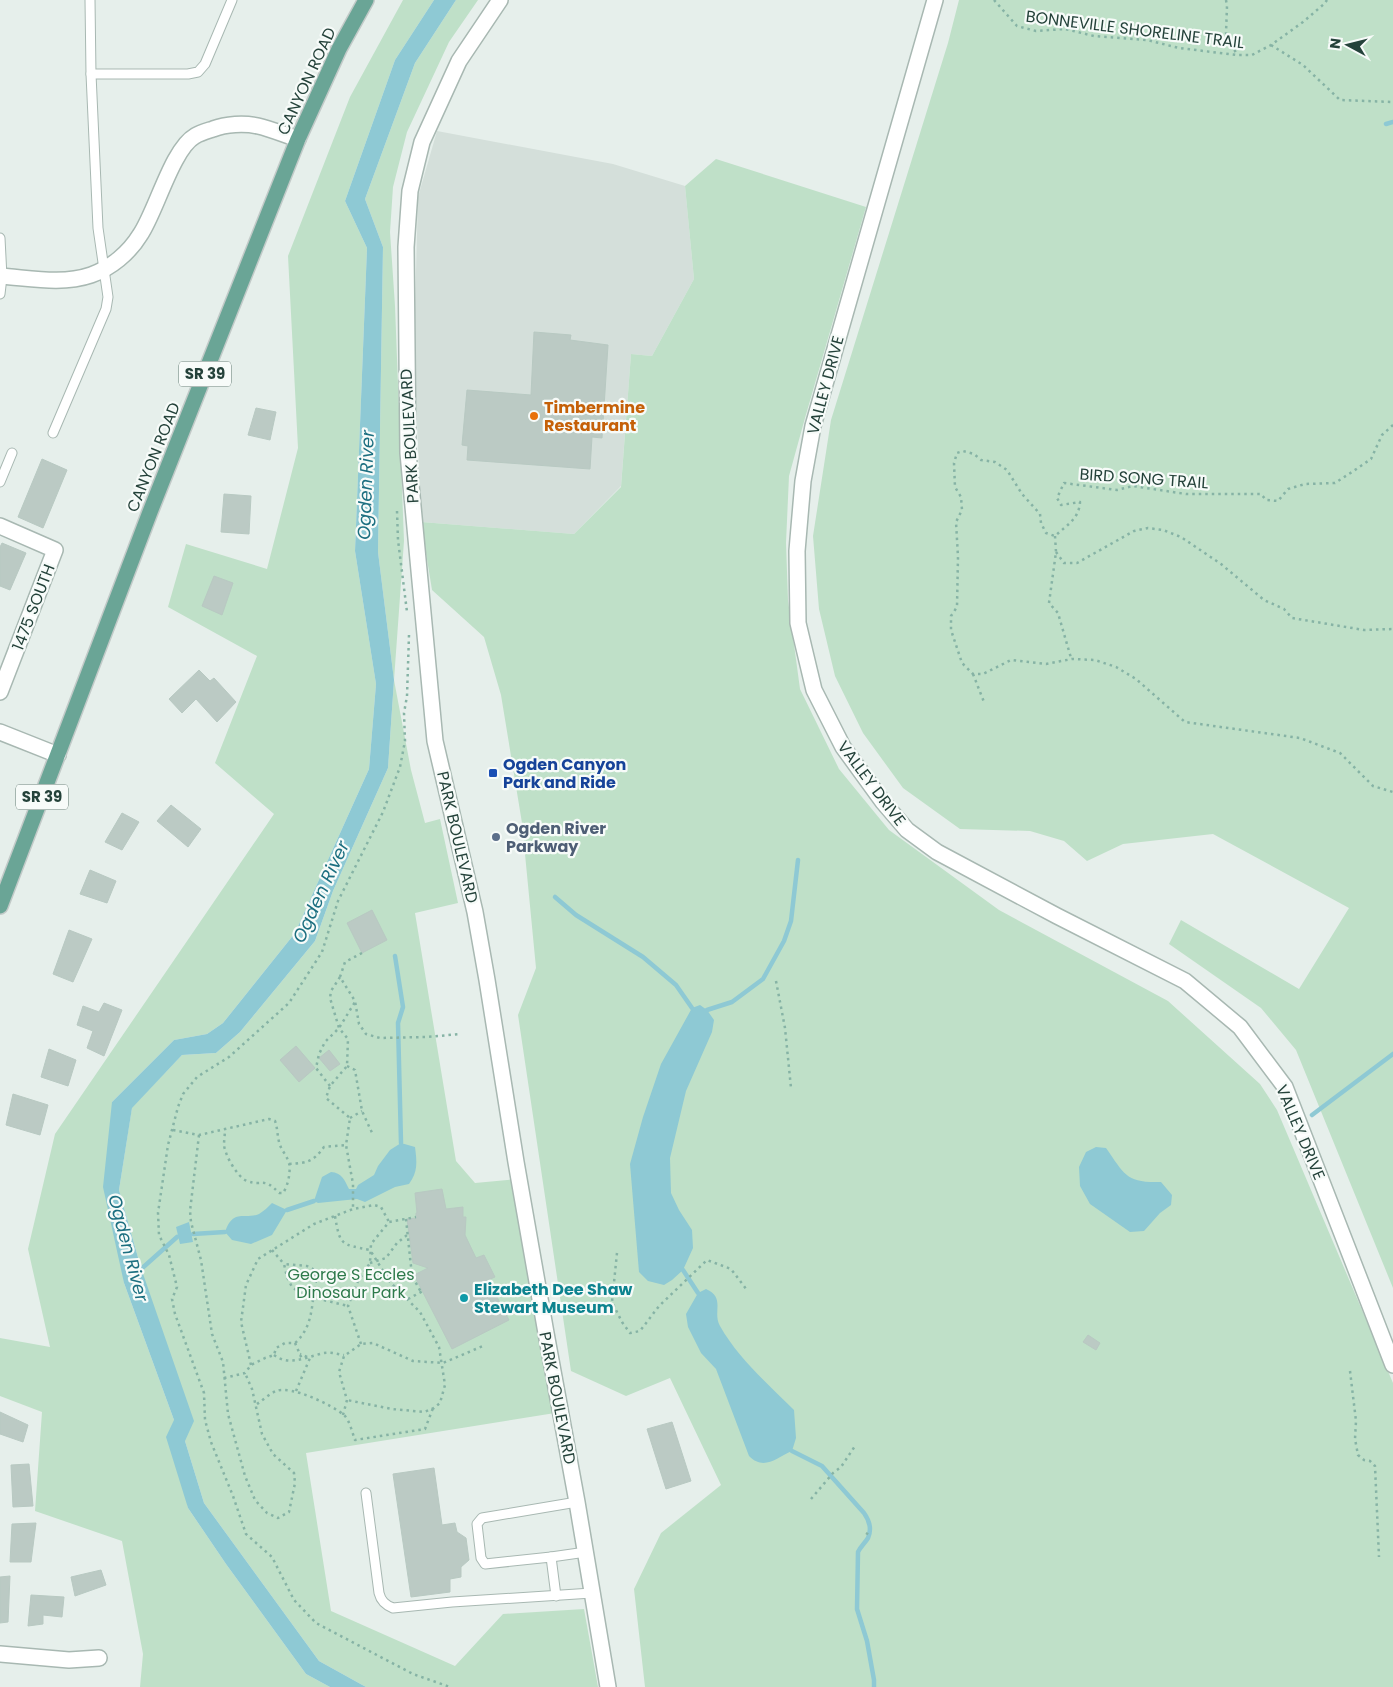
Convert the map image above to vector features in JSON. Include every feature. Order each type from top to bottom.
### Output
[{"type":"main road","name":"CANYON ROAD","points":[[0,906],[150,512],[298,139],[335,57],[366,0]]},
{"type":"street","name":"PARK BOULEVARD","points":[[500,0],[459,61],[422,142],[410,191],[406,247],[408,453],[435,741],[475,912],[491,999],[516,1162],[586,1552],[608,1687]]},
{"type":"street","name":"VALLEY DRIVE","points":[[935,0],[813,426],[803,481],[797,551],[798,623],[814,690],[843,747],[883,802],[907,830],[937,852],[1185,981],[1240,1027],[1285,1087],[1393,1365]]},
{"type":"street","points":[[1,276],[58,280],[89,276],[104,270],[125,254],[141,235],[173,165],[194,137],[218,128],[237,124],[257,126],[298,139]]},
{"type":"street","name":"1475 SOUTH","points":[[0,526],[55,550],[0,692]]},
{"type":"street","points":[[0,732],[58,755]]},
{"type":"street","points":[[0,1654],[68,1660],[99,1658]]},
{"type":"lane","points":[[53,433],[106,308],[108,298],[98,228],[91,74],[90,0]]},
{"type":"lane","points":[[91,74],[188,74],[198,72],[205,64],[232,0]]},
{"type":"lane","points":[[0,238],[0,294]]},
{"type":"lane","points":[[0,482],[12,453]]},
{"type":"lane","points":[[366,1493],[379,1593],[380,1598],[388,1606],[393,1608],[452,1602],[592,1593]]},
{"type":"lane","points":[[577,1502],[482,1518],[478,1524],[481,1558],[485,1564],[586,1552]]},
{"type":"lane","points":[[551,1557],[556,1596]]},
{"type":"path","name":"BONNEVILLE SHORELINE TRAIL","points":[[994,0],[1017,26],[1036,31],[1065,29],[1094,36],[1148,40],[1179,48],[1237,55],[1252,55],[1271,45],[1303,22],[1327,0]]},
{"type":"path","points":[[1226,0],[1226,33],[1237,55]]},
{"type":"path","points":[[1271,45],[1303,65],[1340,100],[1393,102]]},
{"type":"path","name":"BIRD SONG TRAIL","points":[[1055,536],[1077,516],[1080,509],[1080,502],[1061,505],[1057,498],[1064,483],[1117,490],[1133,486],[1186,494],[1261,494],[1266,500],[1278,501],[1288,489],[1305,484],[1335,483],[1352,472],[1371,459],[1382,435],[1393,425]]},
{"type":"path","points":[[984,702],[973,674],[962,663],[951,630],[951,616],[957,607],[958,557],[956,522],[962,510],[956,487],[954,463],[957,453],[963,451],[974,454],[981,460],[995,462],[1008,470],[1022,494],[1040,514],[1041,524],[1046,533],[1055,536],[1056,552],[1049,603],[1058,613],[1072,659]]},
{"type":"path","points":[[1056,552],[1064,564],[1077,563],[1134,531],[1148,528],[1163,530],[1181,537],[1221,564],[1264,600],[1284,609],[1292,618],[1364,630],[1393,629]]},
{"type":"path","points":[[409,632],[407,696],[404,713],[405,740],[400,767],[383,812],[338,902],[322,952],[289,1003],[229,1057],[197,1077],[183,1094],[172,1130],[158,1214],[159,1235],[168,1255],[176,1287],[172,1299],[175,1314],[204,1393],[205,1420],[211,1442],[246,1534],[272,1557],[294,1600],[316,1623],[412,1674],[450,1687]]},
{"type":"path","points":[[973,674],[983,674],[1011,660],[1046,664],[1072,659],[1095,660],[1116,667],[1136,679],[1185,722],[1300,738],[1340,753],[1373,786],[1393,792]]},
{"type":"path","points":[[350,1118],[326,1098],[330,1086],[347,1066],[348,1039],[339,1028],[330,998],[331,990],[340,977],[345,962],[362,953]]},
{"type":"path","points":[[340,977],[355,1001],[359,1024],[366,1034],[380,1038],[460,1034]]},
{"type":"path","points":[[776,981],[785,1028],[790,1088]]},
{"type":"path","points":[[330,1086],[316,1068],[319,1054],[324,1042],[339,1028],[355,1001]]},
{"type":"path","points":[[347,1066],[355,1070],[362,1111],[373,1135]]},
{"type":"path","points":[[350,1118],[362,1111]]},
{"type":"path","points":[[350,1118],[346,1145],[352,1184],[353,1209]]},
{"type":"path","points":[[172,1130],[199,1135],[269,1119],[275,1122],[279,1143],[289,1164],[290,1171],[286,1189],[283,1193],[278,1193],[271,1184],[246,1181],[241,1178],[228,1159],[224,1147],[225,1130]]},
{"type":"path","points":[[199,1135],[190,1211],[191,1222],[201,1260],[212,1334],[223,1362],[228,1414],[245,1476],[255,1500],[267,1513],[278,1518],[289,1512],[295,1483],[294,1473],[273,1454],[262,1434],[257,1404],[245,1373]]},
{"type":"path","points":[[289,1164],[309,1162],[316,1157],[324,1146],[346,1145]]},
{"type":"path","points":[[251,1365],[241,1322],[246,1285],[258,1259],[314,1224],[353,1209],[374,1205],[381,1207],[389,1222]]},
{"type":"path","points":[[335,1216],[339,1238],[347,1245],[370,1250],[390,1282],[420,1312],[439,1347],[445,1385],[440,1403],[424,1412],[347,1400]]},
{"type":"path","points":[[361,1344],[348,1306],[358,1281],[370,1263],[371,1244],[389,1222],[416,1217]]},
{"type":"path","points":[[406,1218],[412,1276],[422,1292],[408,1299]]},
{"type":"path","points":[[370,1263],[386,1258],[397,1243],[408,1234]]},
{"type":"path","points":[[272,1250],[284,1264],[292,1287],[303,1295],[348,1306]]},
{"type":"path","points":[[617,1253],[612,1302],[630,1333],[640,1332],[659,1306],[707,1260],[731,1269],[747,1290]]},
{"type":"path","points":[[274,1355],[276,1348],[284,1343],[295,1343],[310,1323],[316,1281],[313,1269],[307,1266],[284,1264]]},
{"type":"path","points":[[295,1343],[302,1359]]},
{"type":"path","points":[[343,1415],[347,1400],[339,1372],[344,1356],[361,1344],[373,1343],[413,1360],[443,1363],[483,1346]]},
{"type":"path","points":[[274,1355],[280,1360],[286,1361],[310,1358],[321,1353],[331,1352],[344,1356]]},
{"type":"path","points":[[300,1354],[310,1358]]},
{"type":"path","points":[[224,1378],[245,1373],[251,1365],[274,1355]]},
{"type":"path","points":[[296,1391],[310,1358]]},
{"type":"path","points":[[1350,1372],[1358,1455],[1364,1460],[1370,1461],[1374,1466],[1379,1557]]},
{"type":"path","points":[[257,1404],[276,1391],[285,1389],[296,1391],[325,1404],[343,1415],[347,1419],[355,1440],[425,1429],[434,1408]]},
{"type":"path","points":[[811,1499],[833,1473],[841,1467],[856,1446]]},
{"type":"path","points":[[866,1533],[871,1536]]},
{"type":"shaded area","points":[[437,131],[613,164],[685,186],[694,279],[652,356],[631,354],[621,486],[574,534],[421,522],[414,346],[418,197]]},
{"type":"green space","points":[[403,0],[434,0],[395,60],[345,201],[367,248],[355,551],[376,684],[369,769],[295,933],[223,1023],[207,1034],[174,1040],[112,1102],[124,1283],[174,1420],[188,1508],[306,1674],[330,1687],[140,1687],[143,1654],[122,1541],[35,1511],[42,1412],[0,1396],[0,1338],[50,1347],[28,1249],[55,1134],[274,814],[215,763],[257,656],[168,607],[186,544],[267,569],[298,448],[288,256],[350,97]]},
{"type":"green space","points":[[456,0],[478,0],[449,42],[407,132],[393,187],[390,232],[395,306],[404,541],[394,680],[378,552],[383,247],[365,199],[415,63]]},
{"type":"green space","points":[[959,0],[1393,0],[1393,1288],[1296,1050],[1261,1008],[1169,944],[1181,920],[1299,989],[1349,908],[1213,834],[1123,844],[1087,861],[1064,841],[1030,831],[960,829],[903,788],[863,733],[835,676],[819,609],[813,536],[831,420],[948,43]]},
{"type":"green space","points":[[716,159],[866,207],[789,476],[786,543],[788,600],[800,689],[839,769],[889,830],[999,910],[1168,1001],[1260,1084],[1277,1110],[1393,1383],[1393,1687],[645,1687],[634,1589],[661,1533],[721,1485],[670,1378],[626,1396],[571,1371],[518,1015],[536,968],[522,823],[501,695],[484,637],[432,590],[421,522],[574,534],[621,487],[631,354],[652,356],[694,279],[685,186]]},
{"type":"green space","name":"George S Eccles Dinosaur Park","points":[[394,680],[411,770],[425,823],[440,819],[458,903],[415,913],[456,1161],[475,1183],[517,1179],[555,1413],[306,1453],[331,1611],[455,1666],[503,1614],[584,1609],[598,1687],[366,1687],[319,1661],[204,1503],[185,1441],[119,1190],[132,1107],[182,1055],[216,1053],[240,1032],[315,941],[333,891],[388,768]]},
{"type":"water","name":"Ogden River","points":[[434,0],[456,0],[415,63],[365,199],[383,247],[378,552],[394,680],[388,768],[333,891],[315,941],[240,1032],[216,1053],[182,1055],[132,1108],[119,1190],[141,1268],[194,1421],[185,1441],[204,1503],[319,1661],[366,1687],[330,1687],[306,1674],[188,1508],[166,1437],[174,1420],[124,1283],[103,1187],[112,1102],[174,1040],[207,1034],[223,1023],[295,933],[369,769],[376,684],[355,551],[367,248],[345,201],[395,60]]},
{"type":"water","points":[[700,1005],[707,1010],[714,1020],[712,1032],[686,1091],[670,1158],[671,1193],[692,1230],[693,1248],[683,1270],[664,1285],[648,1281],[639,1272],[630,1164],[661,1064],[692,1008]]},
{"type":"water","points":[[401,1143],[415,1147],[416,1167],[409,1184],[395,1187],[365,1202],[357,1199],[318,1203],[314,1201],[322,1177],[331,1172],[338,1174],[344,1179],[349,1189],[356,1189],[358,1185],[374,1175],[390,1150]]},
{"type":"water","points":[[1096,1147],[1106,1148],[1128,1176],[1140,1181],[1161,1182],[1172,1195],[1171,1205],[1160,1213],[1144,1231],[1130,1232],[1090,1204],[1080,1186],[1079,1167],[1086,1152]]},
{"type":"water","points":[[272,1203],[287,1210],[272,1235],[251,1244],[232,1240],[225,1232],[228,1225],[236,1217],[254,1216]]},
{"type":"water","points":[[189,1222],[193,1242],[180,1244],[176,1227]]},
{"type":"water","points":[[706,1289],[716,1297],[718,1321],[727,1338],[754,1370],[794,1410],[796,1438],[792,1451],[770,1462],[760,1463],[749,1456],[716,1369],[701,1353],[688,1327],[686,1314],[698,1293]]},
{"type":"building","name":"Timbermine Restaurant","points":[[534,332],[571,335],[570,340],[608,345],[602,438],[592,437],[590,469],[467,460],[468,446],[462,445],[467,390],[531,395]]},
{"type":"building","points":[[256,408],[276,412],[270,440],[248,435]]},
{"type":"building","points":[[42,459],[67,470],[43,528],[18,517]]},
{"type":"building","points":[[224,494],[251,496],[249,534],[221,532]]},
{"type":"building","points":[[2,543],[26,553],[10,590],[0,586],[0,547]]},
{"type":"building","points":[[214,576],[233,583],[222,615],[202,606]]},
{"type":"building","points":[[199,670],[210,681],[214,678],[236,702],[217,722],[196,699],[182,713],[169,699]]},
{"type":"building","points":[[171,805],[201,829],[188,847],[157,821]]},
{"type":"building","points":[[122,813],[139,822],[122,850],[105,842]]},
{"type":"building","points":[[90,870],[116,881],[107,903],[80,894]]},
{"type":"building","points":[[372,910],[387,940],[362,953],[347,923]]},
{"type":"building","points":[[69,930],[92,939],[73,982],[53,974]]},
{"type":"building","points":[[104,1003],[122,1010],[104,1056],[87,1048],[93,1031],[77,1025],[83,1006],[99,1012]]},
{"type":"building","points":[[296,1046],[315,1068],[299,1082],[280,1060]]},
{"type":"building","points":[[49,1049],[76,1060],[68,1086],[41,1077]]},
{"type":"building","points":[[329,1050],[340,1064],[330,1071],[319,1058]]},
{"type":"building","points":[[13,1094],[48,1105],[40,1135],[6,1125]]},
{"type":"building","points":[[442,1189],[446,1209],[463,1207],[463,1217],[466,1217],[465,1235],[476,1258],[484,1255],[495,1277],[488,1280],[509,1320],[452,1349],[414,1275],[428,1268],[413,1263],[407,1219],[416,1218],[415,1193]]},
{"type":"building","points":[[1088,1335],[1100,1343],[1096,1350],[1083,1342]]},
{"type":"building","points":[[0,1412],[28,1425],[23,1442],[0,1434]]},
{"type":"building","points":[[672,1422],[691,1481],[666,1489],[647,1429]]},
{"type":"building","points":[[29,1464],[33,1506],[13,1507],[11,1465]]},
{"type":"building","points":[[434,1468],[442,1525],[455,1523],[457,1532],[466,1538],[469,1560],[461,1567],[461,1577],[450,1579],[450,1592],[411,1597],[393,1474]]},
{"type":"building","points":[[36,1523],[31,1562],[10,1562],[12,1524]]},
{"type":"building","points":[[101,1570],[106,1585],[75,1596],[71,1577]]},
{"type":"building","points":[[10,1576],[8,1622],[0,1623],[0,1577]]},
{"type":"building","points":[[31,1595],[64,1597],[62,1617],[43,1615],[43,1624],[28,1626]]},
{"type":"waterway","points":[[1386,124],[1393,122]]},
{"type":"waterway","points":[[707,1010],[732,1002],[763,979],[784,941],[791,921],[798,860]]},
{"type":"waterway","points":[[555,897],[576,915],[643,957],[676,985],[692,1008]]},
{"type":"waterway","points":[[395,956],[403,1007],[398,1023],[401,1143]]},
{"type":"waterway","points":[[1312,1115],[1393,1054]]},
{"type":"waterway","points":[[287,1210],[314,1201]]},
{"type":"waterway","points":[[193,1234],[225,1232]]},
{"type":"waterway","points":[[139,1271],[177,1237]]},
{"type":"waterway","points":[[683,1270],[698,1293]]},
{"type":"waterway","points":[[792,1451],[822,1466],[864,1513],[869,1522],[868,1538],[858,1552],[857,1609],[867,1641],[874,1687]]},
{"type":"place","name":"Timbermine Restaurant","points":[[534,416]]},
{"type":"place","name":"Ogden Canyon Park and Ride","points":[[493,773]]},
{"type":"place","name":"Ogden River Parkway","points":[[496,837]]},
{"type":"place","name":"Elizabeth Dee Shaw Stewart Museum","points":[[464,1298]]}]
